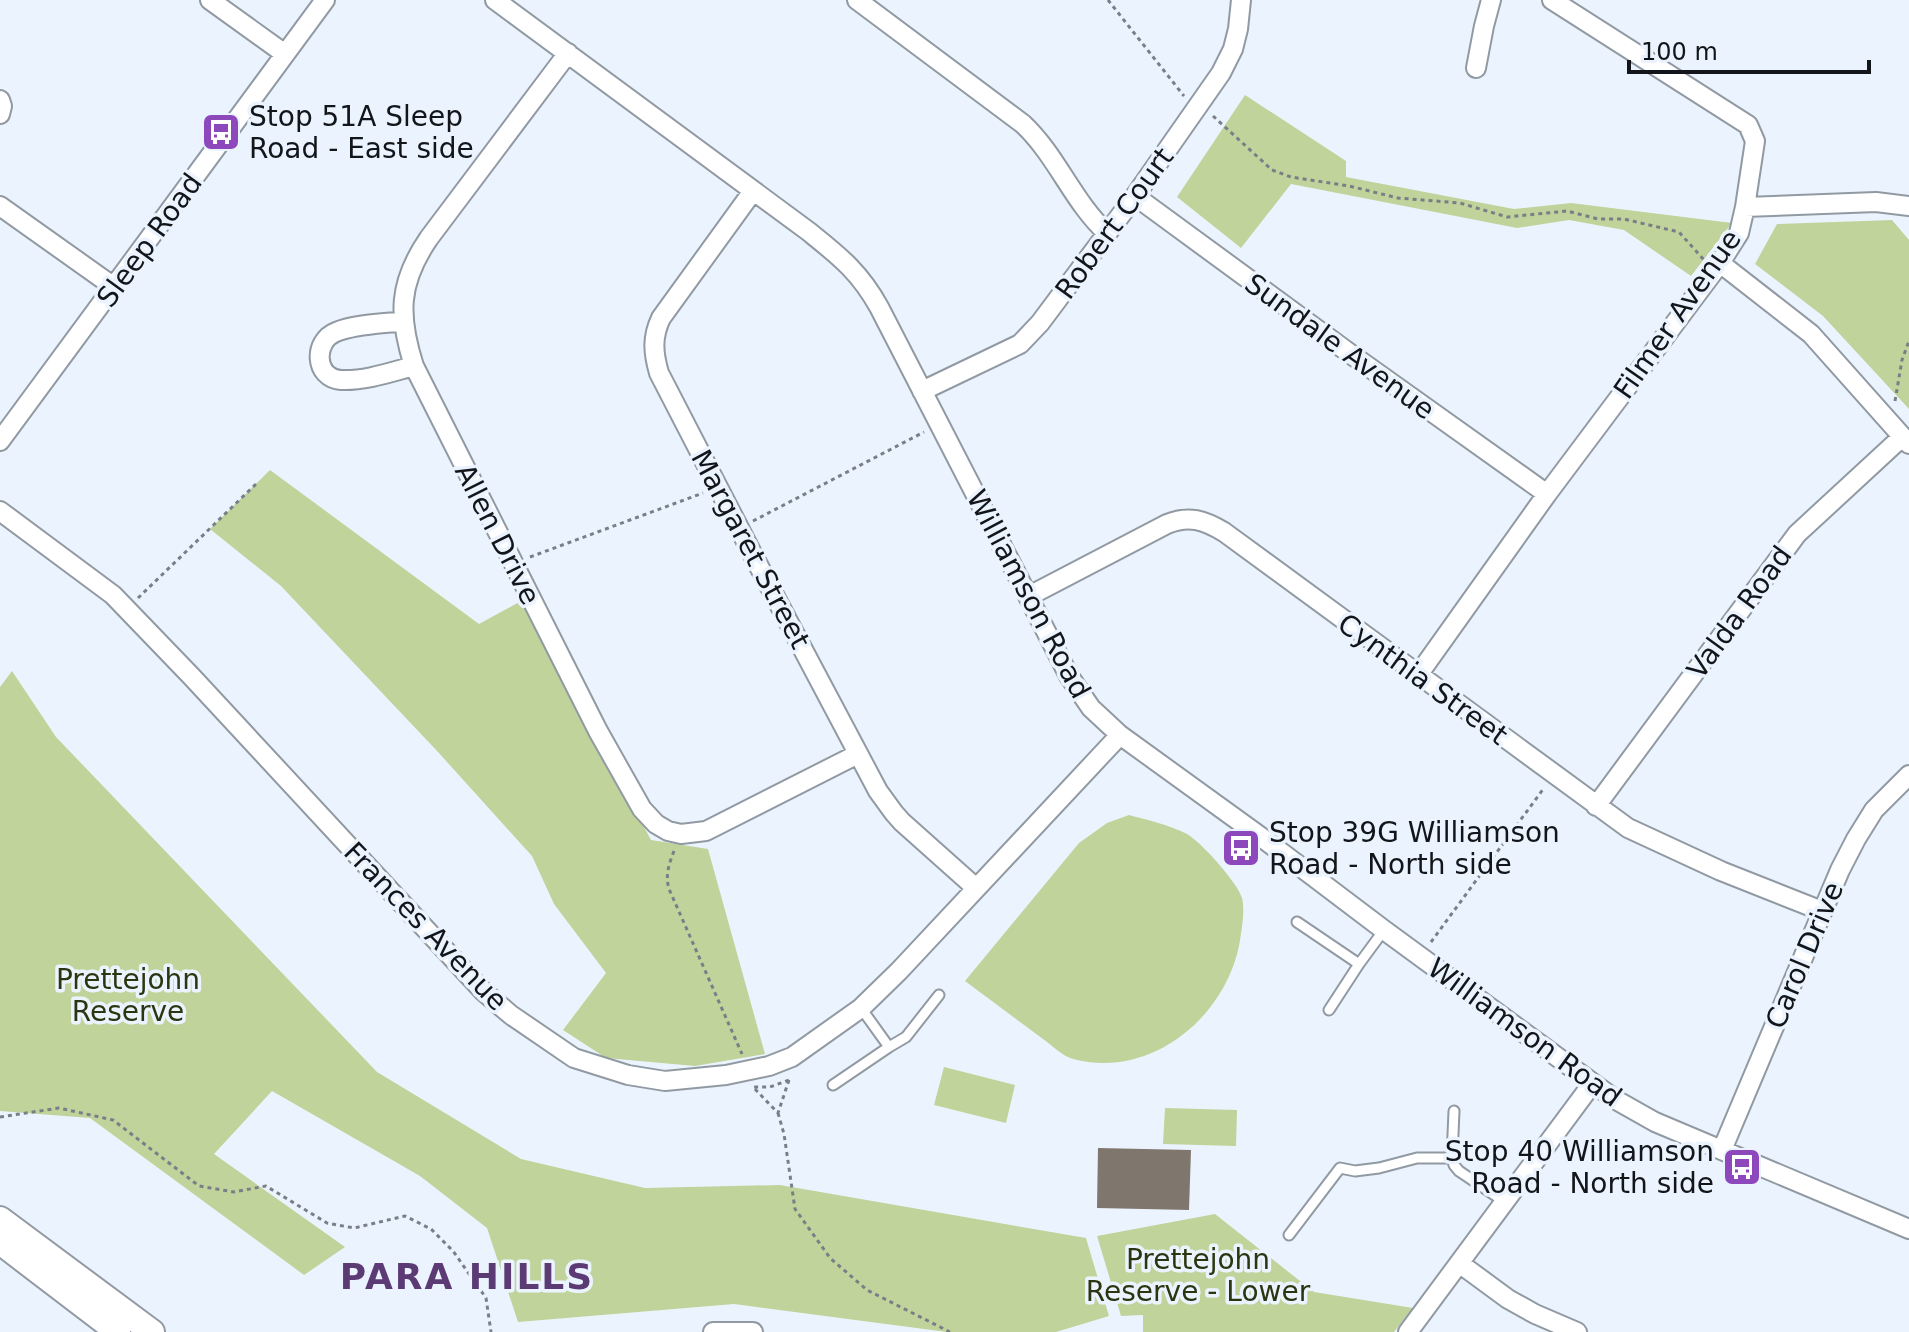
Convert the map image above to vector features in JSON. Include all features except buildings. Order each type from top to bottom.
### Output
[{"type":"main road","points":[[0,1219],[152,1332]]},
{"type":"main road","points":[[0,1242],[118,1332]]},
{"type":"street","points":[[210,0],[285,54]]},
{"type":"street","name":"Sleep Road","points":[[0,441],[325,0]]},
{"type":"street","name":"Williamson Road","points":[[495,0],[808,231],[856,272],[879,307],[1069,676],[1102,719],[1120,735],[1616,1100],[1655,1122],[1909,1229]]},
{"type":"street","points":[[857,0],[1023,124],[1045,147],[1086,211],[1107,233]]},
{"type":"street","name":"Robert Court","points":[[922,391],[1020,344],[1029,336],[1135,196],[1230,58],[1238,29],[1241,0]]},
{"type":"street","points":[[1476,68],[1491,0]]},
{"type":"street","name":"Filmer Avenue","points":[[1418,675],[1547,494],[1718,267],[1739,233],[1745,207],[1755,141],[1748,125],[1552,0]]},
{"type":"street","name":"Allen Drive","points":[[568,53],[416,258],[407,282],[404,321],[414,366],[621,773],[646,815],[662,828],[681,834],[706,831],[858,754]]},
{"type":"street","points":[[0,100],[0,114]]},
{"type":"street","name":"Margaret Street","points":[[753,191],[670,303],[656,329],[653,341],[659,373],[878,791],[894,813],[976,888]]},
{"type":"street","name":"Sundale Avenue","points":[[1135,196],[1547,494]]},
{"type":"street","points":[[1745,207],[1876,202],[1909,206]]},
{"type":"street","points":[[0,206],[114,287]]},
{"type":"street","points":[[1718,267],[1811,334],[1906,440]]},
{"type":"street","points":[[404,321],[333,332],[324,340],[320,365],[325,374],[341,380],[363,379],[414,366]]},
{"type":"street","name":"Valda Road","points":[[1596,806],[1797,534],[1906,440]]},
{"type":"street","name":"Frances Avenue","points":[[0,511],[99,583],[127,609],[484,992],[511,1015],[574,1058],[628,1075],[665,1081],[726,1075],[769,1066],[792,1057],[861,1008],[899,971],[1120,735]]},
{"type":"street","name":"Cynthia Street","points":[[1029,596],[1176,520],[1196,519],[1212,525],[1614,819],[1646,838],[1822,911]]},
{"type":"street","name":"Carol Drive","points":[[1722,1150],[1840,870],[1866,820],[1909,775]]},
{"type":"street","points":[[1408,1332],[1592,1084]]},
{"type":"street","points":[[1459,1263],[1508,1299],[1577,1332]]},
{"type":"street","points":[[713,1332],[753,1332]]},
{"type":"lane","points":[[1297,922],[1359,964]]},
{"type":"lane","points":[[1329,1010],[1384,930]]},
{"type":"lane","points":[[833,1085],[906,1037],[939,995]]},
{"type":"lane","points":[[861,1008],[889,1047]]},
{"type":"lane","points":[[1454,1111],[1454,1165],[1505,1202]]},
{"type":"lane","points":[[1289,1235],[1340,1165],[1355,1171],[1417,1158],[1452,1158]]},
{"type":"path","points":[[1108,0],[1198,108],[1272,170],[1291,177],[1398,198],[1460,203],[1507,217],[1567,211],[1598,219],[1624,219],[1679,232],[1718,267]]},
{"type":"path","points":[[1887,419],[1893,410],[1902,360],[1909,341]]},
{"type":"path","points":[[739,528],[939,424]]},
{"type":"path","points":[[127,609],[257,483]]},
{"type":"path","points":[[513,563],[718,487]]},
{"type":"path","points":[[1431,942],[1554,775]]},
{"type":"path","points":[[675,847],[667,869],[669,889],[746,1065]]},
{"type":"path","points":[[778,1113],[789,1080],[770,1087],[753,1087],[778,1113],[795,1209],[830,1258],[867,1290],[950,1332]]},
{"type":"path","points":[[0,1117],[59,1108],[113,1120],[199,1186],[234,1192],[266,1186],[327,1223],[354,1228],[405,1216],[431,1229],[453,1251],[486,1298],[491,1332]]},
{"type":"green space","points":[[1245,95],[1346,161],[1346,177],[1514,209],[1571,203],[1732,223],[1691,276],[1624,230],[1569,220],[1517,228],[1291,184],[1241,248],[1177,197]]},
{"type":"green space","points":[[1892,220],[1909,240],[1909,409],[1823,316],[1755,264],[1777,224]]},
{"type":"green space","points":[[270,470],[479,624],[523,600],[651,840],[708,849],[765,1054],[695,1066],[606,1058],[563,1030],[606,973],[554,904],[532,856],[281,586],[210,529]]},
{"type":"green space","name":"Prettejohn Reserve","points":[[12,671],[56,737],[377,1072],[521,1159],[645,1188],[780,1185],[1086,1238],[1109,1316],[1056,1332],[947,1332],[734,1304],[518,1322],[487,1228],[420,1176],[272,1091],[214,1154],[345,1247],[304,1275],[90,1118],[0,1111],[0,687]]},
{"type":"green space","points":[[1129,815],[1187,834],[1218,863],[1242,898],[1240,940],[1233,968],[1220,994],[1202,1017],[1181,1036],[1157,1051],[1130,1060],[1102,1063],[1073,1059],[965,981],[1079,843],[1107,823]]},
{"type":"green space","points":[[944,1067],[1015,1085],[1006,1123],[934,1105]]},
{"type":"green space","points":[[1165,1108],[1237,1110],[1236,1146],[1163,1144]]},
{"type":"green space","name":"Prettejohn Reserve - Lower","points":[[1215,1214],[1314,1292],[1413,1308],[1394,1332],[1143,1332],[1143,1315],[1121,1316],[1097,1236]]},
{"type":"place","name":"Stop 51A Sleep Road - East side","points":[[221,132]]},
{"type":"place","name":"Stop 39G Williamson Road - North side","points":[[1241,848]]},
{"type":"place","name":"Stop 40 Williamson Road - North side","points":[[1742,1167]]},
{"type":"district","name":"PARA HILLS","points":[[467,1276]]}]
